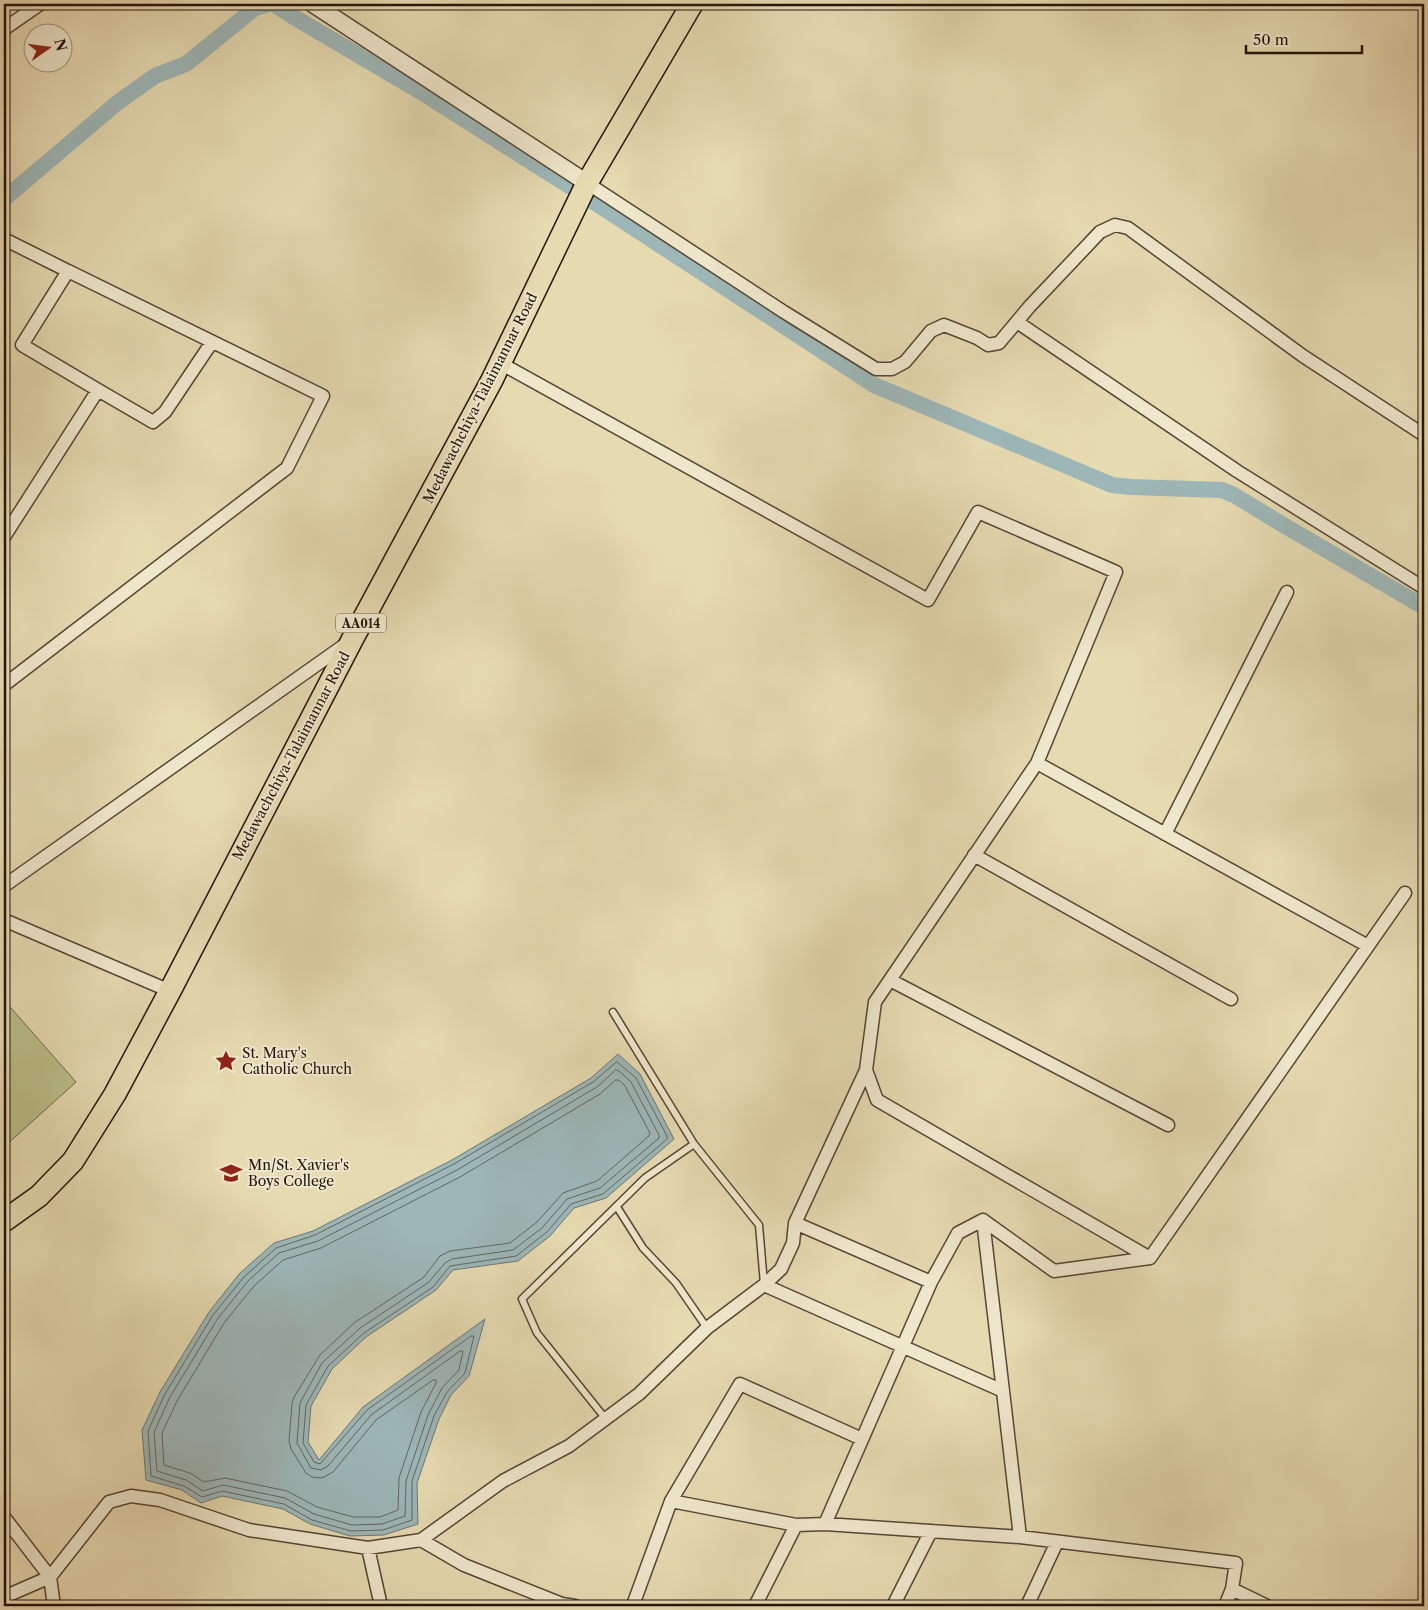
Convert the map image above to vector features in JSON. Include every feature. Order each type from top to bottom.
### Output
[{"type":"highway","name":"Medawachchiya-Talaimannar Road","points":[[4,1221],[39,1196],[74,1161],[114,1094],[170,991],[352,640],[500,363],[587,183],[692,4]]},
{"type":"street","points":[[4,28],[40,4]]},
{"type":"street","points":[[313,4],[784,312],[876,369],[892,370],[905,362],[931,331],[944,325],[977,338],[988,345],[999,343],[1100,232],[1114,225],[1128,228],[1303,356],[1424,434]]},
{"type":"street","points":[[4,239],[322,396],[287,468],[4,685]]},
{"type":"street","points":[[68,272],[22,345],[153,422],[165,412],[212,342]]},
{"type":"street","points":[[1017,322],[1237,472],[1424,588]]},
{"type":"street","points":[[4,1597],[50,1577],[109,1502],[131,1496],[160,1500],[249,1530],[368,1548],[421,1540],[503,1481],[569,1446],[639,1394],[707,1328],[764,1286],[781,1269],[793,1243],[794,1223],[866,1070],[874,1002],[1037,763],[1116,572],[978,512],[928,600],[500,363]]},
{"type":"street","points":[[4,537],[98,390]]},
{"type":"street","points":[[1165,834],[1287,592]]},
{"type":"street","points":[[4,886],[352,640]]},
{"type":"street","points":[[1037,763],[1368,946]]},
{"type":"street","points":[[974,855],[1231,999]]},
{"type":"street","points":[[983,1220],[1054,1272],[1150,1258],[1405,894]]},
{"type":"street","points":[[4,920],[170,991]]},
{"type":"street","points":[[890,980],[1168,1125]]},
{"type":"street","points":[[866,1070],[877,1100],[1150,1258]]},
{"type":"street","points":[[825,1524],[931,1282],[958,1233],[983,1220]]},
{"type":"street","points":[[983,1220],[1020,1537]]},
{"type":"street","points":[[794,1223],[931,1282]]},
{"type":"street","points":[[764,1286],[1003,1391]]},
{"type":"street","points":[[633,1606],[671,1501],[740,1384],[862,1439]]},
{"type":"street","points":[[671,1501],[796,1525],[825,1524],[1020,1537],[1236,1563],[1232,1589],[1225,1606]]},
{"type":"street","points":[[4,1517],[50,1577],[54,1606]]},
{"type":"street","points":[[755,1606],[796,1525]]},
{"type":"street","points":[[893,1606],[931,1531]]},
{"type":"street","points":[[421,1540],[464,1565],[562,1604],[575,1606]]},
{"type":"street","points":[[1027,1606],[1057,1542]]},
{"type":"street","points":[[368,1548],[381,1606]]},
{"type":"street","points":[[1232,1589],[1266,1606]]},
{"type":"lane","points":[[613,1012],[694,1144],[759,1225],[764,1286]]},
{"type":"lane","points":[[605,1418],[537,1333],[522,1299],[645,1178],[694,1144]]},
{"type":"lane","points":[[617,1207],[643,1248],[676,1283],[707,1328]]},
{"type":"green space","points":[[4,1000],[76,1082],[4,1147]]},
{"type":"water","points":[[618,1054],[640,1074],[674,1139],[606,1198],[574,1208],[550,1236],[518,1261],[453,1270],[436,1290],[366,1337],[332,1369],[311,1406],[308,1442],[319,1460],[363,1407],[485,1319],[469,1376],[451,1395],[439,1419],[417,1483],[418,1524],[384,1535],[350,1536],[310,1524],[283,1509],[222,1496],[201,1503],[182,1490],[146,1480],[142,1430],[160,1392],[209,1312],[240,1273],[274,1243],[313,1231],[452,1160],[591,1078]]},
{"type":"waterway","points":[[4,199],[117,103],[155,76],[186,64],[255,8],[269,4]]},
{"type":"waterway","points":[[274,4],[421,92],[569,186]]},
{"type":"waterway","points":[[594,202],[874,385],[1112,485],[1222,490],[1234,495],[1424,607]]},
{"type":"place","name":"St. Mary's Catholic Church","points":[[226,1061]]},
{"type":"place","name":"Mn/St. Xavier's Boys College","points":[[231,1173]]}]
